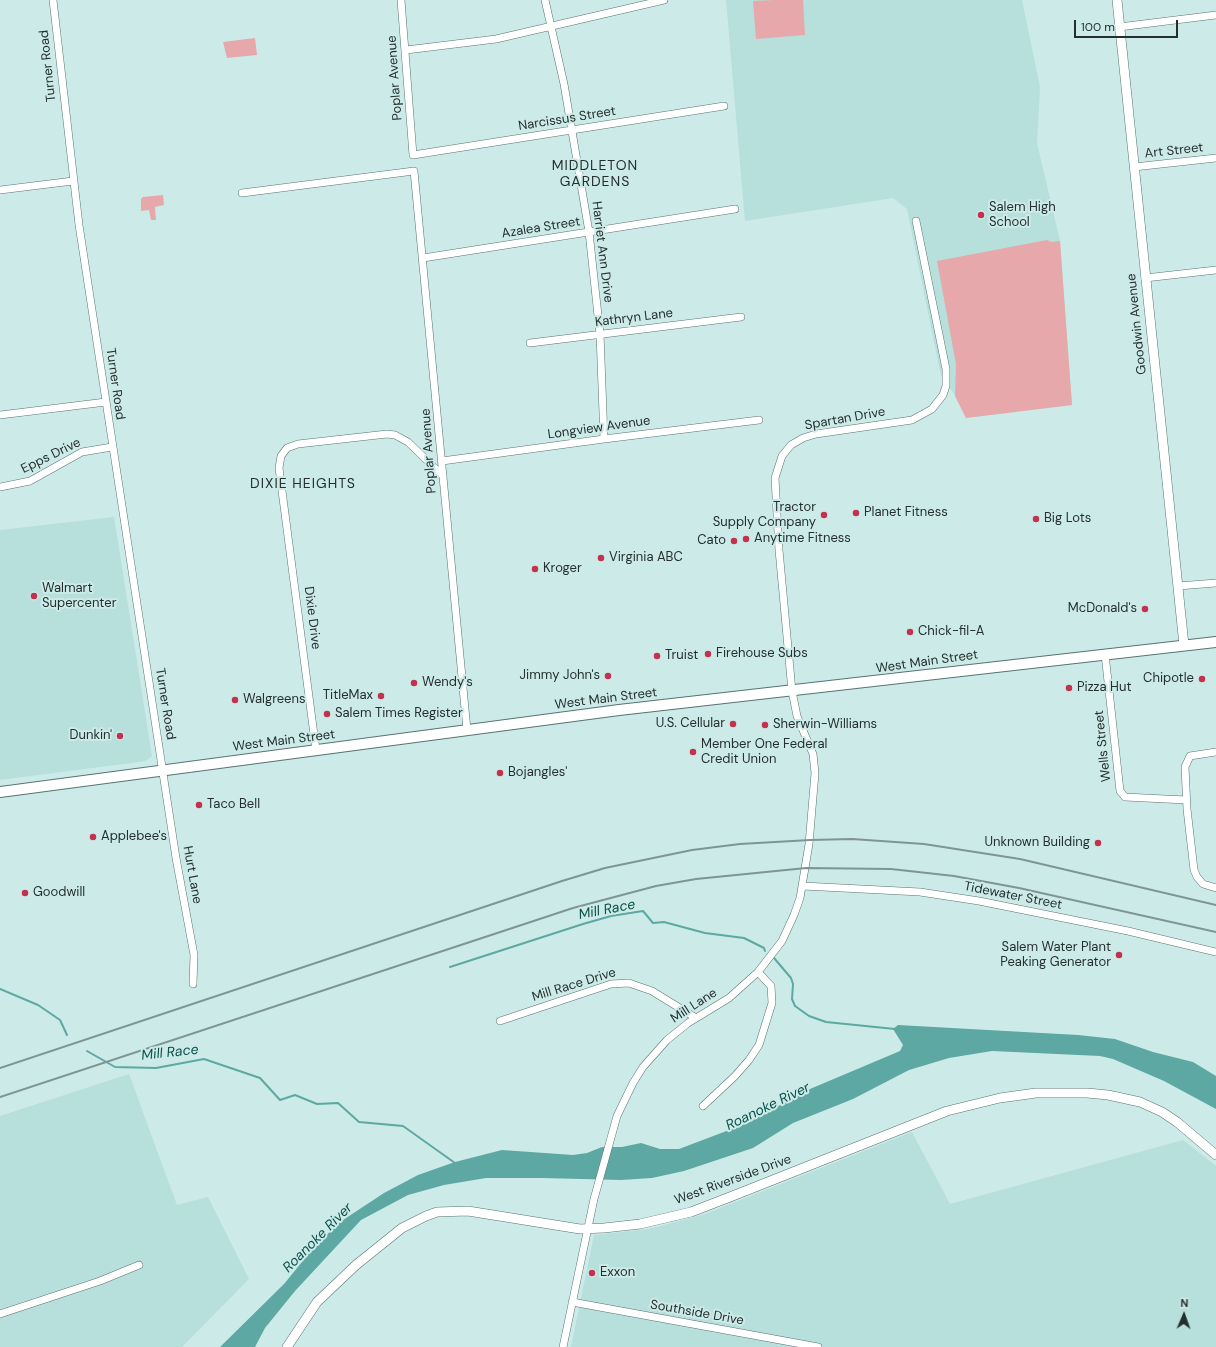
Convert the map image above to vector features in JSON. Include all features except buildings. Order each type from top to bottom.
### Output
[{"type":"main road","name":"West Main Street","points":[[0,792],[619,710],[1216,642]]},
{"type":"street","name":"Turner Road","points":[[53,0],[74,180],[112,446],[163,770]]},
{"type":"street","name":"Poplar Avenue","points":[[401,0],[413,155]]},
{"type":"street","name":"Harriet Ann Drive","points":[[545,0],[552,26],[572,130],[589,232],[600,334],[604,439]]},
{"type":"street","points":[[406,50],[496,39],[664,0]]},
{"type":"street","name":"Goodwin Avenue","points":[[1116,0],[1184,645]]},
{"type":"street","points":[[1119,27],[1216,15]]},
{"type":"street","name":"Narcissus Street","points":[[413,155],[724,106]]},
{"type":"street","name":"Art Street","points":[[1134,167],[1216,158]]},
{"type":"street","name":"Poplar Avenue","points":[[242,193],[414,171],[467,730]]},
{"type":"street","points":[[0,190],[74,180]]},
{"type":"street","name":"Azalea Street","points":[[423,258],[734,210]]},
{"type":"street","name":"Spartan Drive","points":[[792,691],[777,527],[775,478],[778,466],[786,450],[803,438],[816,434],[912,420],[932,409],[943,394],[946,386],[946,368],[916,221]]},
{"type":"street","points":[[1145,278],[1216,270]]},
{"type":"street","name":"Kathryn Lane","points":[[530,343],[741,317]]},
{"type":"street","points":[[0,415],[106,402]]},
{"type":"street","name":"Longview Avenue","points":[[442,461],[759,420]]},
{"type":"street","name":"Dixie Drive","points":[[316,750],[279,462],[283,452],[287,448],[298,444],[387,434],[403,438],[422,454],[443,476]]},
{"type":"street","name":"Epps Drive","points":[[0,487],[30,481],[82,452],[112,446]]},
{"type":"street","points":[[1178,586],[1216,582]]},
{"type":"street","name":"Wells Street","points":[[1105,654],[1120,791],[1126,797],[1186,800]]},
{"type":"street","name":"Mill Lane","points":[[563,1347],[594,1199],[609,1144],[625,1097],[643,1067],[667,1040],[696,1018],[729,998],[758,972],[770,958],[789,928],[803,886],[810,840],[815,768],[813,754],[797,716],[792,691]]},
{"type":"street","points":[[1216,752],[1195,755],[1188,758],[1185,767],[1186,800],[1194,870],[1197,877],[1203,884],[1216,888]]},
{"type":"street","name":"Hurt Lane","points":[[163,770],[176,858],[194,955],[193,984]]},
{"type":"street","name":"Tidewater Street","points":[[803,886],[920,892],[979,901],[1128,931],[1216,952]]},
{"type":"street","points":[[703,1106],[750,1060],[759,1045],[772,1003],[770,986],[758,972]]},
{"type":"street","name":"Mill Race Drive","points":[[500,1021],[611,984],[629,982],[652,991],[696,1018]]},
{"type":"street","name":"West Riverside Drive","points":[[287,1347],[305,1319],[332,1287],[382,1243],[402,1228],[426,1216],[449,1210],[468,1211],[562,1227],[588,1229],[640,1224],[691,1212],[947,1111],[980,1102],[1036,1093],[1087,1093],[1108,1095],[1140,1102],[1162,1112],[1177,1122],[1216,1155]]},
{"type":"street","points":[[0,1314],[100,1281],[139,1265]]},
{"type":"street","name":"Southside Drive","points":[[572,1302],[818,1347]]},
{"type":"shaded area","name":"Salem High School","points":[[726,0],[1022,0],[1040,87],[1037,143],[1060,241],[1072,405],[966,418],[953,392],[941,376],[907,209],[893,198],[745,221]]},
{"type":"shaded area","points":[[803,0],[805,35],[756,39],[753,1]]},
{"type":"shaded area","points":[[255,38],[257,55],[227,58],[223,42]]},
{"type":"shaded area","points":[[163,195],[164,205],[155,207],[156,220],[151,220],[149,210],[141,211],[141,199],[143,197]]},
{"type":"shaded area","points":[[1047,240],[1051,242],[1060,241],[1072,405],[966,418],[955,396],[956,364],[937,261]]},
{"type":"shaded area","points":[[114,517],[152,756],[146,761],[0,780],[0,530]]},
{"type":"shaded area","points":[[129,1074],[177,1205],[208,1197],[249,1279],[182,1347],[0,1347],[0,1116]]},
{"type":"shaded area","points":[[912,1132],[950,1204],[1183,1140],[1216,1166],[1216,1347],[571,1347],[594,1235],[649,1229],[705,1214]]},
{"type":"water","points":[[898,1025],[1078,1035],[1115,1039],[1153,1052],[1193,1062],[1216,1076],[1216,1109],[1164,1081],[1113,1059],[1100,1056],[992,1051],[949,1058],[909,1070],[853,1099],[793,1123],[753,1148],[684,1171],[652,1178],[621,1180],[486,1178],[444,1185],[408,1195],[361,1220],[295,1291],[265,1328],[255,1347],[220,1347],[284,1284],[315,1246],[340,1222],[384,1193],[418,1175],[455,1162],[502,1150],[573,1155],[587,1153],[602,1147],[622,1147],[641,1143],[660,1149],[679,1149],[745,1124],[810,1089],[900,1051],[903,1045],[893,1029]]},
{"type":"waterway","name":"Mill Race","points":[[450,967],[583,924],[611,916],[643,911],[653,923],[664,922],[705,933],[744,938],[764,948],[765,951]]},
{"type":"waterway","name":"Mill Race","points":[[774,958],[791,978],[793,984],[792,999],[795,1006],[809,1016],[826,1022],[895,1029]]},
{"type":"waterway","name":"Mill Race","points":[[0,989],[38,1005],[60,1020],[67,1035]]},
{"type":"waterway","name":"Mill Race","points":[[87,1051],[115,1067],[156,1068],[204,1059],[260,1078],[280,1100],[295,1095],[317,1104],[338,1103],[359,1122],[403,1126],[455,1163]]},
{"type":"railway","points":[[0,1068],[562,881],[605,868],[692,850],[740,844],[810,840],[852,839],[924,844],[1020,859],[1216,905]]},
{"type":"railway","points":[[0,1097],[573,908],[656,886],[696,879],[806,868],[891,869],[954,876],[1019,888],[1216,932]]},
{"type":"place","name":"Salem High School","points":[[981,215]]},
{"type":"place","name":"Planet Fitness","points":[[856,513]]},
{"type":"place","name":"Tractor Supply Company","points":[[824,515]]},
{"type":"place","name":"Big Lots","points":[[1036,519]]},
{"type":"place","name":"Anytime Fitness","points":[[746,539]]},
{"type":"place","name":"Cato","points":[[734,541]]},
{"type":"place","name":"Virginia ABC","points":[[601,558]]},
{"type":"place","name":"Kroger","points":[[535,569]]},
{"type":"place","name":"Walmart Supercenter","points":[[34,596]]},
{"type":"place","name":"McDonald's","points":[[1145,609]]},
{"type":"place","name":"Chick-fil-A","points":[[910,632]]},
{"type":"place","name":"Firehouse Subs","points":[[708,654]]},
{"type":"place","name":"Truist","points":[[657,656]]},
{"type":"place","name":"Jimmy John's","points":[[608,676]]},
{"type":"place","name":"Chipotle","points":[[1202,679]]},
{"type":"place","name":"Wendy's","points":[[414,683]]},
{"type":"place","name":"Pizza Hut","points":[[1069,688]]},
{"type":"place","name":"TitleMax","points":[[381,696]]},
{"type":"place","name":"Walgreens","points":[[235,700]]},
{"type":"place","name":"Salem Times Register","points":[[327,714]]},
{"type":"place","name":"U.S. Cellular","points":[[733,724]]},
{"type":"place","name":"Sherwin-Williams","points":[[765,725]]},
{"type":"place","name":"Dunkin'","points":[[120,736]]},
{"type":"place","name":"Member One Federal Credit Union","points":[[693,752]]},
{"type":"place","name":"Bojangles'","points":[[500,773]]},
{"type":"place","name":"Taco Bell","points":[[199,805]]},
{"type":"place","name":"Applebee's","points":[[93,837]]},
{"type":"place","name":"Unknown Building","points":[[1098,843]]},
{"type":"place","name":"Goodwill","points":[[25,893]]},
{"type":"place","name":"Salem Water Plant Peaking Generator","points":[[1119,955]]},
{"type":"place","name":"Exxon","points":[[592,1273]]},
{"type":"district","name":"MIDDLETON GARDENS","points":[[595,174]]},
{"type":"district","name":"DIXIE HEIGHTS","points":[[303,484]]},
{"type":"water label","name":"Roanoke River","points":[[768,1107]]},
{"type":"water label","name":"Roanoke River","points":[[318,1238]]}]
